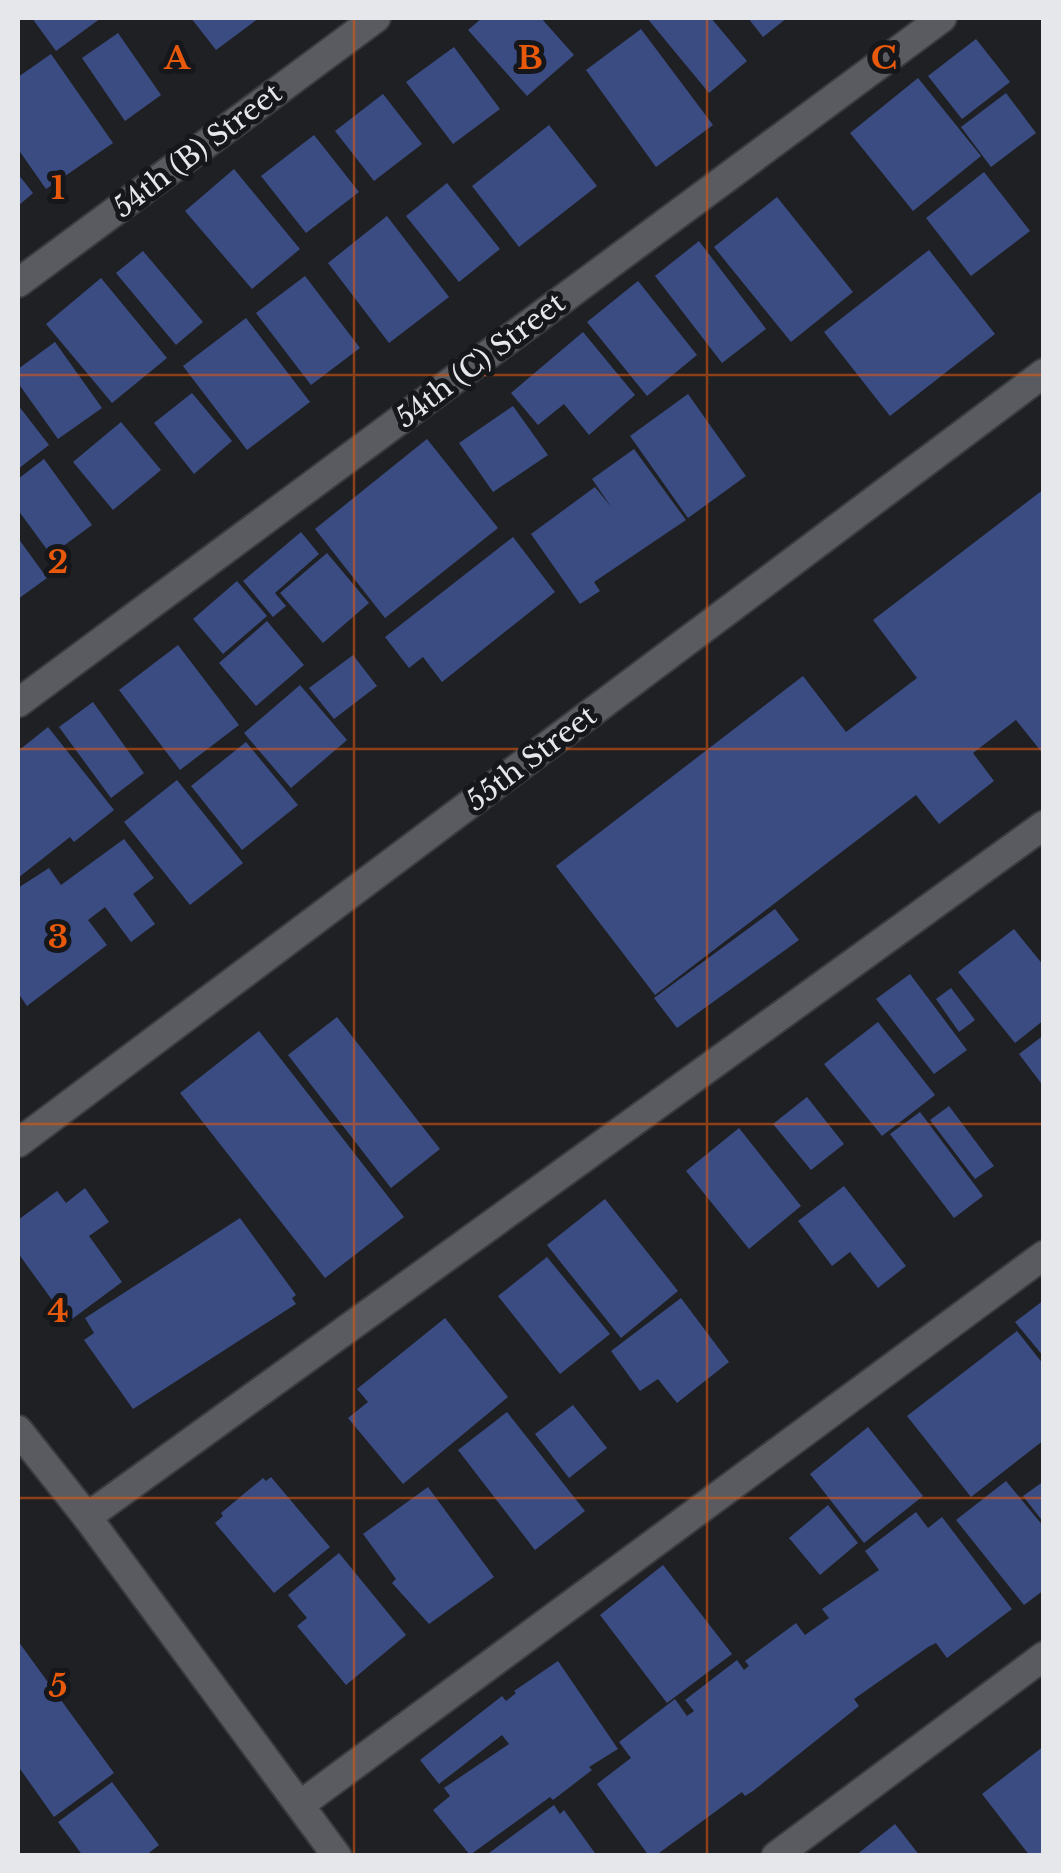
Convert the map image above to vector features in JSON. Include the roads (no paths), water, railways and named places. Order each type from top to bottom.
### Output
[{"type":"street","name":"54th (B) Street","points":[[18,283],[376,18]]},
{"type":"street","name":"54th (C) Street","points":[[18,703],[942,18]]},
{"type":"street","name":"55th Street","points":[[18,1143],[1044,373]]},
{"type":"street","points":[[86,1517],[1044,825]]},
{"type":"street","points":[[300,1805],[1044,1254]]},
{"type":"street","points":[[18,1430],[337,1856]]},
{"type":"street","points":[[776,1856],[1044,1656]]}]
